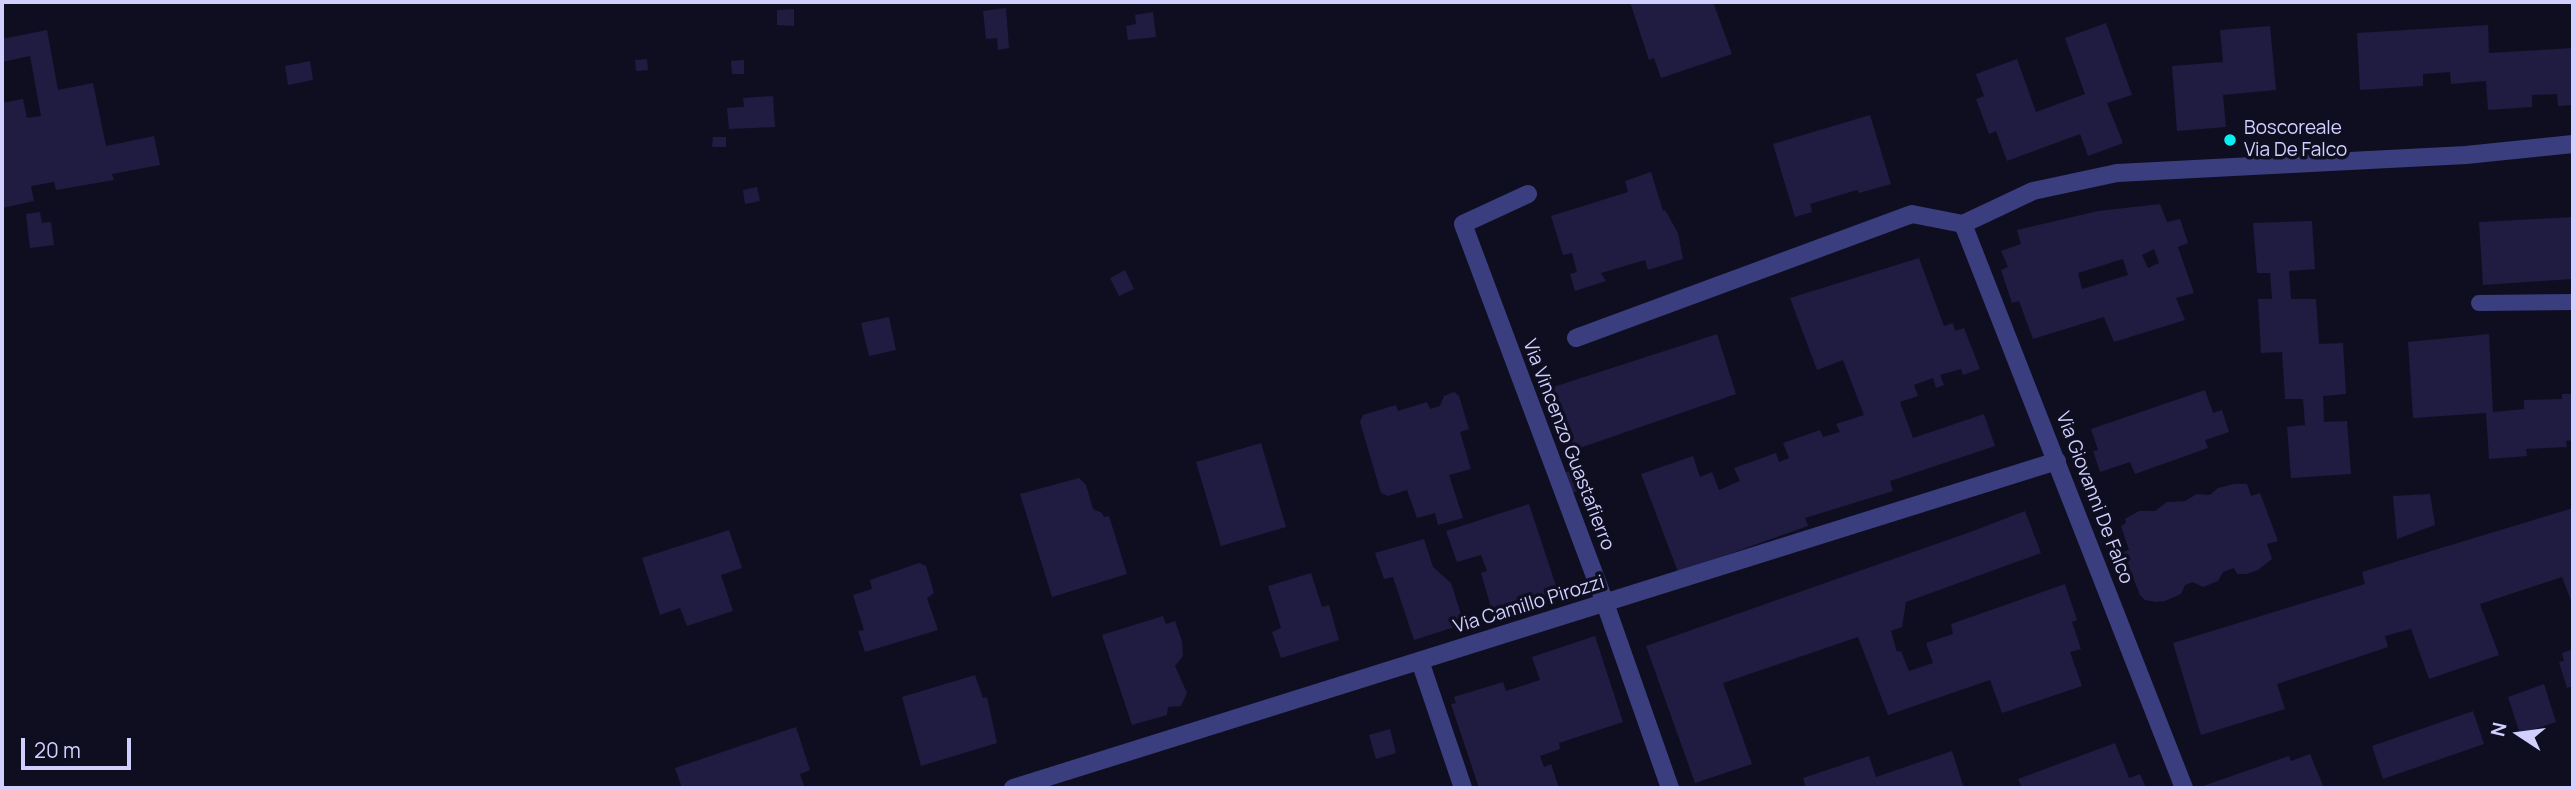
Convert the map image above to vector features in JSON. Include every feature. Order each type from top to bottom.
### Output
[{"type":"street","points":[[1576,338],[1912,214],[1964,224],[2033,191],[2118,173],[2466,155],[2573,144]]},
{"type":"street","name":"Via Vincenzo Guastafierro","points":[[1528,194],[1463,224],[1605,603],[1670,788]]},
{"type":"street","name":"Via Giovanni De Falco","points":[[1964,224],[2184,788]]},
{"type":"street","name":"Via Camillo Pirozzi","points":[[1013,788],[2057,461]]},
{"type":"street","points":[[1420,661],[1463,788]]},
{"type":"lane","points":[[2479,303],[2573,302]]},
{"type":"building","points":[[1630,2],[1713,2],[1732,54],[1661,78],[1654,58],[1649,60]]},
{"type":"building","points":[[1006,8],[1009,48],[998,50],[997,38],[986,39],[983,11]]},
{"type":"building","points":[[794,9],[794,26],[777,25],[777,10]]},
{"type":"building","points":[[1153,12],[1156,37],[1128,40],[1126,26],[1136,24],[1135,15]]},
{"type":"building","points":[[2106,23],[2132,95],[2107,103],[2123,143],[2088,156],[2080,134],[2007,161],[1996,131],[1989,134],[1976,99],[1984,96],[1976,74],[2017,59],[2036,112],[2085,94],[2065,38]]},
{"type":"building","points":[[2488,25],[2489,53],[2573,48],[2573,105],[2558,106],[2557,94],[2532,95],[2532,107],[2488,110],[2486,81],[2451,84],[2450,72],[2423,74],[2423,86],[2360,90],[2357,33]]},
{"type":"building","points":[[2270,26],[2276,90],[2223,95],[2226,127],[2177,131],[2172,66],[2223,62],[2220,30]]},
{"type":"building","points":[[47,30],[58,90],[93,83],[106,146],[154,136],[160,165],[112,174],[114,180],[56,190],[54,182],[31,186],[34,201],[2,208],[2,103],[23,99],[27,118],[41,116],[30,56],[2,62],[2,39]]},
{"type":"building","points":[[647,59],[648,70],[636,71],[635,60]]},
{"type":"building","points":[[744,60],[744,74],[732,74],[731,61]]},
{"type":"building","points":[[310,61],[313,80],[288,85],[285,66]]},
{"type":"building","points":[[773,96],[775,127],[729,129],[727,108],[744,107],[743,98]]},
{"type":"building","points":[[1870,115],[1891,184],[1859,193],[1857,190],[1810,204],[1812,212],[1795,217],[1773,144]]},
{"type":"building","points":[[713,137],[726,137],[726,147],[712,147]]},
{"type":"building","points":[[1651,172],[1663,211],[1665,210],[1678,233],[1683,259],[1648,270],[1645,260],[1601,273],[1606,281],[1575,291],[1570,274],[1577,272],[1572,253],[1563,255],[1551,216],[1628,192],[1625,181]]},
{"type":"building","points":[[757,187],[760,201],[745,204],[743,190]]},
{"type":"building","points":[[2160,204],[2167,222],[2180,219],[2188,243],[2178,247],[2194,293],[2176,298],[2185,320],[2114,342],[2104,317],[2033,339],[2019,301],[2012,303],[2001,270],[2008,267],[2001,251],[2021,244],[2017,230],[2098,211]],"holes":[[[2154,249],[2159,263],[2148,268],[2142,255]],[[2123,259],[2128,275],[2082,289],[2078,273]]]},
{"type":"building","points":[[40,212],[42,223],[51,222],[54,245],[30,248],[26,214]]},
{"type":"building","points":[[2573,217],[2573,279],[2483,285],[2479,222]]},
{"type":"building","points":[[2312,221],[2315,269],[2289,271],[2291,299],[2316,299],[2319,344],[2343,343],[2346,394],[2323,396],[2324,422],[2347,421],[2351,474],[2291,478],[2287,427],[2305,425],[2303,399],[2285,399],[2282,352],[2261,353],[2258,299],[2272,299],[2270,273],[2257,273],[2253,223]]},
{"type":"building","points":[[1919,258],[1944,326],[1953,323],[1955,331],[1964,328],[1980,369],[1963,375],[1961,369],[1940,375],[1944,385],[1936,388],[1933,378],[1914,385],[1918,396],[1900,402],[1913,438],[1984,414],[1995,446],[1890,481],[1893,491],[1805,518],[1808,526],[1678,572],[1641,474],[1693,456],[1700,477],[1712,472],[1719,490],[1740,481],[1734,468],[1776,453],[1779,462],[1789,458],[1783,443],[1820,430],[1823,437],[1840,432],[1836,424],[1864,415],[1843,360],[1817,370],[1790,298]]},
{"type":"building","points":[[1125,270],[1134,289],[1119,296],[1110,278]]},
{"type":"building","points":[[889,317],[896,350],[869,356],[861,323]]},
{"type":"building","points":[[1717,334],[1736,394],[1568,452],[1544,390]]},
{"type":"building","points":[[2489,334],[2493,412],[2524,409],[2524,400],[2562,399],[2562,394],[2573,394],[2573,440],[2566,441],[2567,447],[2526,449],[2527,456],[2489,459],[2486,413],[2413,418],[2408,342]]},
{"type":"building","points":[[2205,390],[2213,413],[2222,410],[2229,432],[2205,440],[2208,448],[2135,474],[2130,462],[2100,472],[2093,451],[2098,450],[2091,429]]},
{"type":"building","points":[[1454,392],[1459,396],[1469,429],[1460,432],[1471,469],[1449,475],[1463,518],[1438,525],[1435,513],[1417,518],[1407,490],[1388,496],[1381,493],[1360,422],[1363,415],[1396,405],[1398,411],[1427,402],[1430,409],[1440,406],[1444,396]]},
{"type":"building","points":[[1261,443],[1286,527],[1221,546],[1196,462]]},
{"type":"building","points":[[1577,467],[1586,487],[1566,496],[1558,476]]},
{"type":"building","points":[[1079,478],[1086,485],[1093,509],[1104,517],[1109,516],[1127,574],[1052,597],[1020,494]]},
{"type":"building","points":[[2247,484],[2251,496],[2260,493],[2278,541],[2267,544],[2272,559],[2258,570],[2246,574],[2237,574],[2234,568],[2223,572],[2218,581],[2203,587],[2193,582],[2185,585],[2181,594],[2165,601],[2145,600],[2140,595],[2123,552],[2129,550],[2121,526],[2126,523],[2125,519],[2139,511],[2155,511],[2167,502],[2185,501],[2197,494],[2210,495],[2218,488]]},
{"type":"building","points":[[2430,494],[2435,525],[2397,539],[2393,496]]},
{"type":"building","points":[[1529,504],[1557,589],[1550,602],[1501,618],[1492,611],[1481,573],[1487,571],[1481,555],[1457,562],[1446,531]]},
{"type":"building","points":[[2573,508],[2573,606],[2562,577],[2480,604],[2499,655],[2429,679],[2411,629],[2385,636],[2388,647],[2277,684],[2285,709],[2201,735],[2173,643],[2365,584],[2362,572]]},
{"type":"building","points":[[2025,511],[2041,553],[1906,602],[1902,627],[1891,631],[1897,652],[1901,651],[1909,671],[1933,663],[1926,643],[1953,634],[1951,624],[2065,584],[2077,620],[2072,622],[2081,649],[2070,652],[2082,686],[2002,713],[1990,680],[1888,715],[1858,637],[1723,683],[1752,764],[1695,783],[1646,646]]},
{"type":"building","points":[[729,530],[742,568],[721,575],[733,611],[687,626],[680,608],[660,615],[642,558]]},
{"type":"building","points":[[1424,539],[1433,567],[1451,583],[1464,624],[1414,640],[1393,577],[1384,579],[1375,553]]},
{"type":"building","points":[[919,563],[926,566],[934,593],[927,598],[938,630],[865,652],[858,631],[864,630],[853,595],[872,589],[870,580]]},
{"type":"building","points":[[1311,573],[1322,607],[1329,605],[1339,640],[1281,658],[1272,632],[1281,628],[1268,586]]},
{"type":"building","points":[[1163,616],[1166,624],[1175,621],[1182,641],[1183,656],[1175,666],[1187,693],[1181,706],[1168,707],[1167,715],[1132,725],[1102,635]]},
{"type":"building","points":[[1595,636],[1623,722],[1559,743],[1560,749],[1540,756],[1544,767],[1551,764],[1559,788],[1479,788],[1451,704],[1456,703],[1454,697],[1503,682],[1506,691],[1540,680],[1532,657]]},
{"type":"building","points":[[2573,649],[2573,686],[2567,688],[2559,662],[2564,661],[2562,653]]},
{"type":"building","points":[[975,675],[983,698],[987,697],[997,743],[921,766],[902,697]]},
{"type":"building","points":[[2544,684],[2556,722],[2520,734],[2508,697]]},
{"type":"building","points":[[2473,711],[2484,744],[2383,779],[2372,746]]},
{"type":"building","points":[[796,727],[810,770],[800,774],[804,786],[682,788],[675,768]]},
{"type":"building","points":[[1390,729],[1396,753],[1376,759],[1369,735]]},
{"type":"building","points":[[2115,743],[2129,778],[2140,774],[2146,788],[2022,788],[2018,779]]},
{"type":"building","points":[[1952,751],[1964,788],[1806,788],[1803,778],[1869,756],[1876,777]]},
{"type":"building","points":[[2310,754],[2324,788],[2203,786],[2289,756],[2291,761]]},
{"type":"place","name":"Boscoreale Via De Falco","points":[[2230,140]]}]
